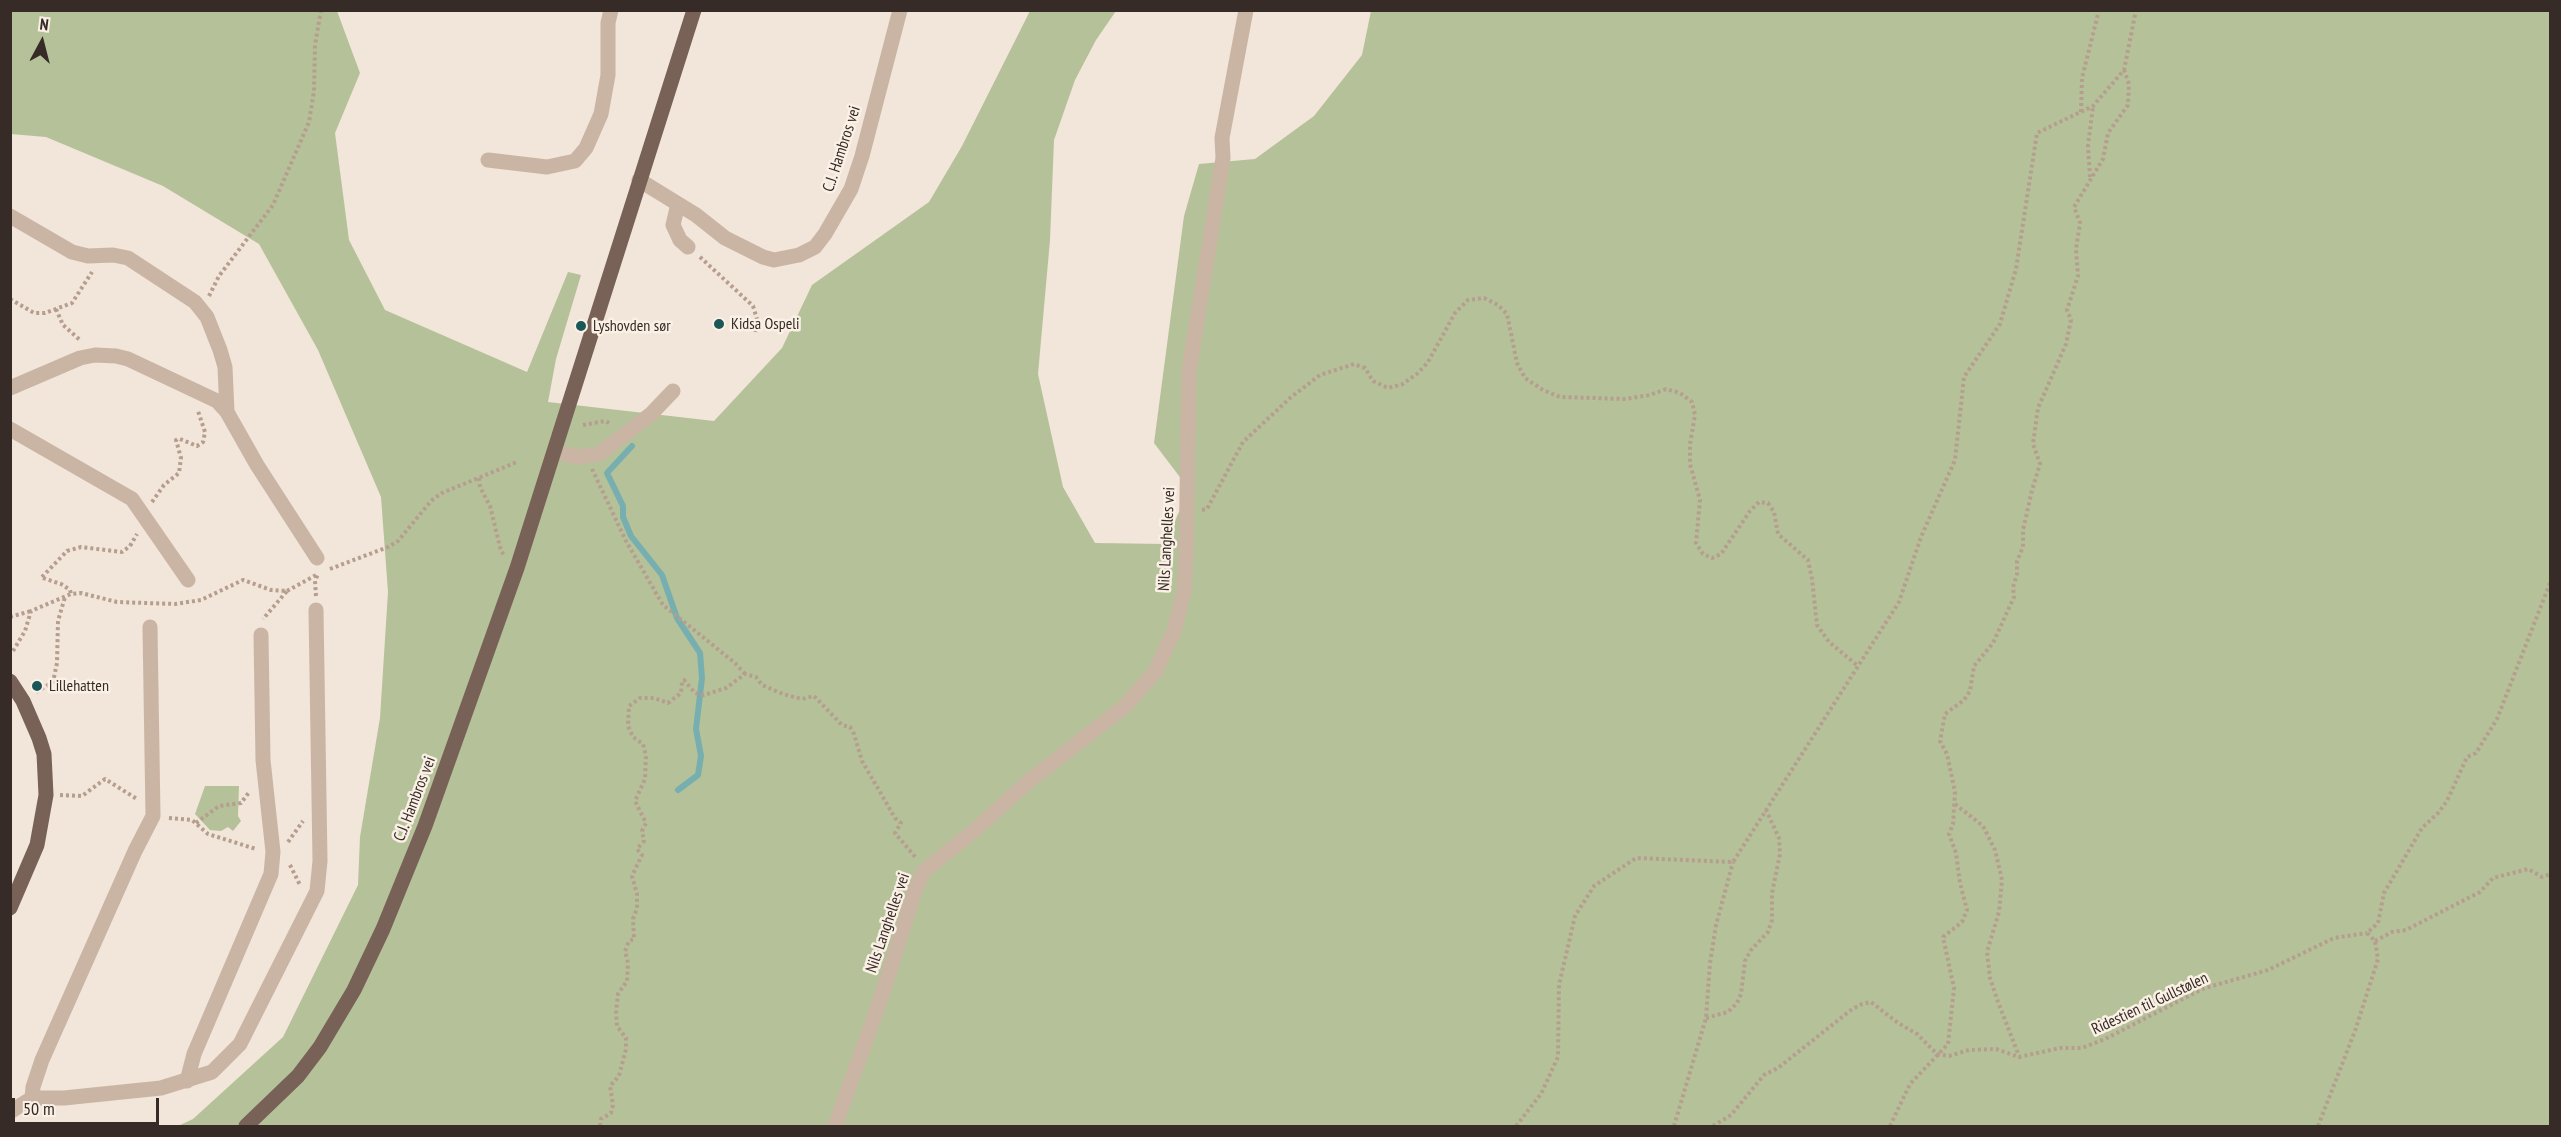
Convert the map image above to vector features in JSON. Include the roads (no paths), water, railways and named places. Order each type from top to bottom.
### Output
[{"type":"main road","name":"C.J. Hambros vei","points":[[246,1126],[292,1082],[320,1047],[354,990],[379,939],[425,826],[517,568],[694,10]]},
{"type":"main road","points":[[10,681],[22,699],[44,754],[46,795],[38,845],[10,908]]},
{"type":"street","points":[[488,160],[547,168],[575,161],[586,148],[601,114],[608,75],[608,23],[611,10]]},
{"type":"street","name":"C.J. Hambros vei","points":[[639,180],[678,204],[725,238],[763,258],[774,260],[799,255],[815,247],[851,189],[862,156],[900,10]]},
{"type":"street","name":"Nils Langhelles vei","points":[[836,1126],[884,992],[915,890],[924,872],[1030,780],[1124,707],[1155,672],[1174,631],[1184,591],[1189,371],[1223,158],[1222,138],[1246,10]]},
{"type":"street","points":[[678,204],[673,225],[680,240],[688,247]]},
{"type":"street","points":[[10,216],[72,252],[88,256],[128,258],[181,291],[199,307],[207,317],[225,367],[227,412]]},
{"type":"street","points":[[10,388],[70,362],[95,355],[128,359],[217,401],[227,412],[318,566]]},
{"type":"street","points":[[554,451],[577,457],[588,457],[608,448],[651,414],[673,392]]},
{"type":"street","points":[[10,429],[132,499],[144,513],[188,580]]},
{"type":"street","points":[[10,1112],[32,1098],[53,1099],[131,1093],[187,1081],[212,1072],[240,1044],[316,891],[320,861],[316,610]]},
{"type":"street","points":[[32,1098],[33,1087],[42,1060],[135,851],[153,816],[150,627]]},
{"type":"street","points":[[187,1081],[194,1054],[259,904],[278,850],[263,760],[261,634]]},
{"type":"waterway","points":[[632,446],[607,473],[623,506],[623,517],[631,536],[662,575],[677,618],[700,653],[702,678],[696,729],[701,756],[698,775],[678,790]]},
{"type":"place","name":"Kidsa Ospeli","points":[[719,324]]},
{"type":"place","name":"Lyshovden sør","points":[[581,326]]},
{"type":"place","name":"Lillehatten","points":[[37,686]]}]
